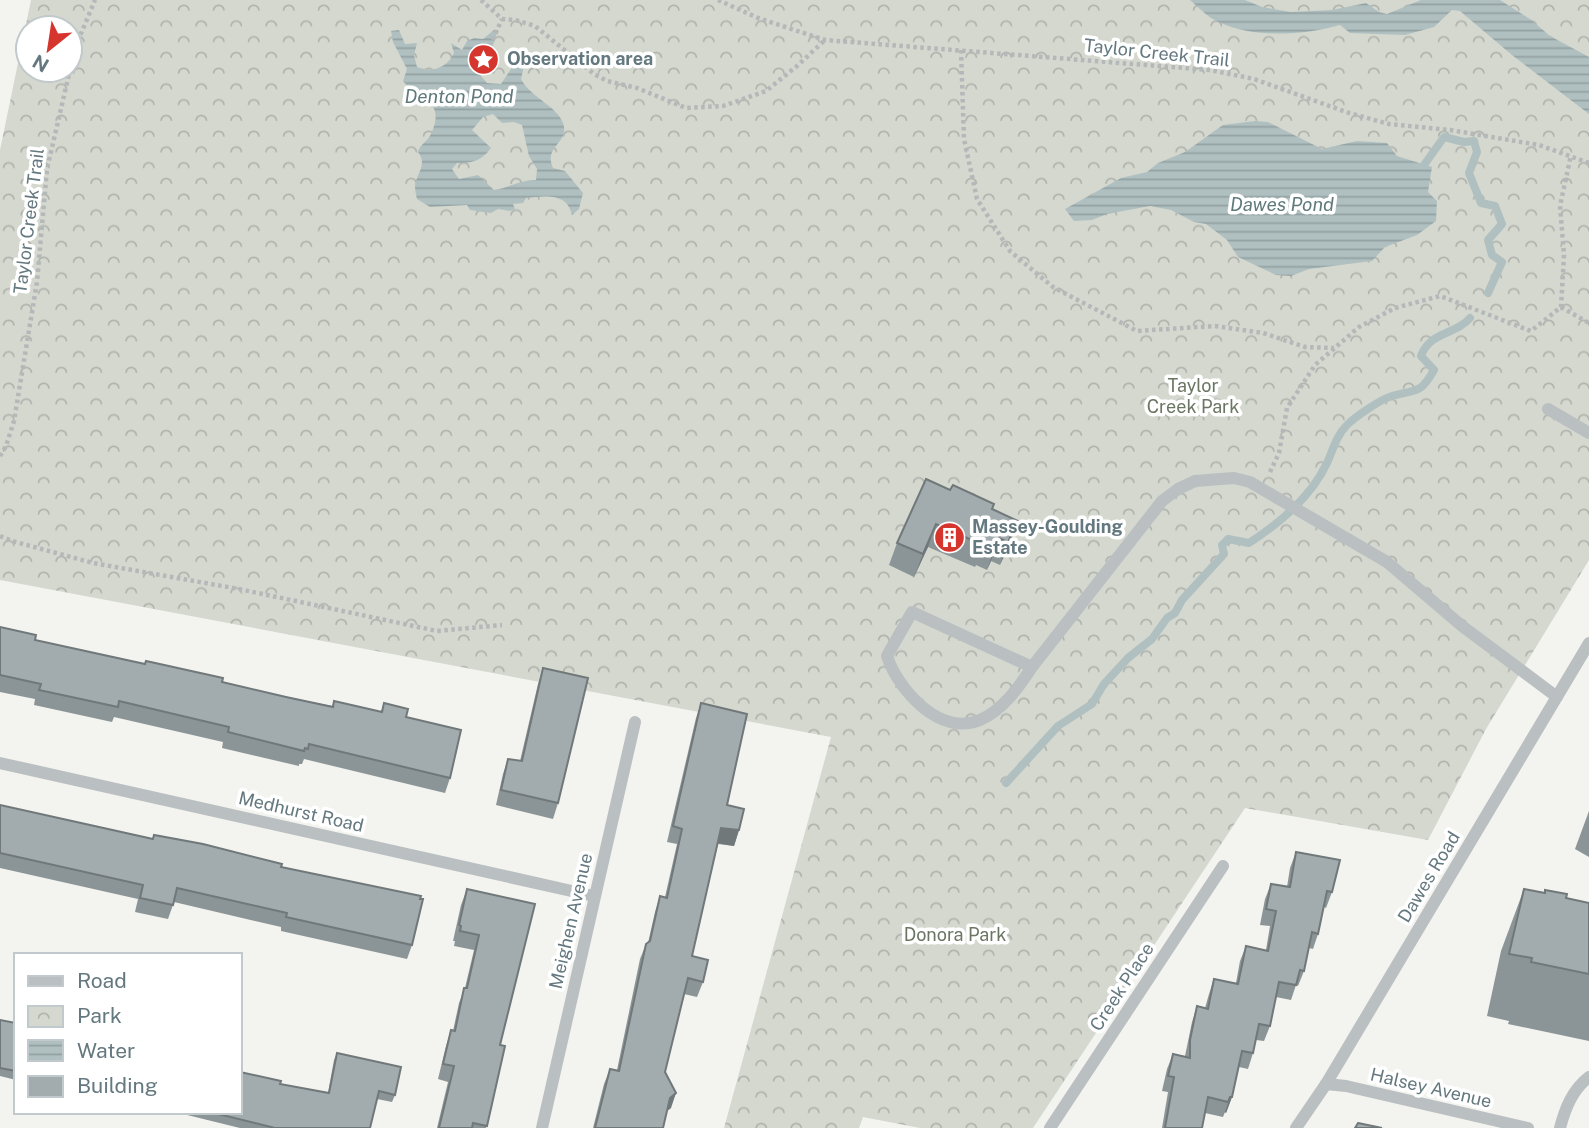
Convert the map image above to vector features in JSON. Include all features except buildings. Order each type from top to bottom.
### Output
[{"type":"street","points":[[1548,409],[1589,433]]},
{"type":"street","points":[[1032,667],[912,612],[887,656],[900,685],[920,706],[934,715],[962,723],[978,721],[995,712],[1019,687],[1162,501],[1195,481],[1234,478],[1268,491],[1387,562],[1462,626],[1557,697]]},
{"type":"street","name":"Dawes Road","points":[[1296,1128],[1326,1084],[1589,643]]},
{"type":"street","name":"Meighen Avenue","points":[[542,1128],[635,722]]},
{"type":"street","name":"Medhurst Road","points":[[0,763],[594,896]]},
{"type":"street","name":"Creek Place","points":[[1049,1128],[1223,866]]},
{"type":"street","points":[[1560,1128],[1567,1105],[1589,1077]]},
{"type":"street","name":"Halsey Avenue","points":[[1326,1084],[1346,1086],[1528,1128]]},
{"type":"path","name":"Taylor Creek Trail","points":[[84,26],[95,0]]},
{"type":"path","points":[[481,0],[502,19],[535,26],[594,74],[607,81],[637,88],[686,108],[723,106],[766,91],[825,40]]},
{"type":"path","name":"Taylor Creek Trail","points":[[718,0],[758,18],[825,40],[1210,70],[1254,79],[1349,113],[1390,124],[1450,130],[1539,145],[1589,163]]},
{"type":"path","points":[[484,59],[502,19]]},
{"type":"path","points":[[961,50],[964,139],[978,199],[1010,251],[1052,287],[1137,331],[1215,326],[1262,333],[1305,347],[1335,348]]},
{"type":"path","name":"Taylor Creek Trail","points":[[0,456],[14,421],[37,282],[47,169],[67,84]]},
{"type":"path","points":[[1268,491],[1279,453],[1287,408],[1315,365],[1359,327],[1395,307],[1440,296],[1531,331],[1561,307],[1564,254],[1560,205],[1571,155]]},
{"type":"path","points":[[1561,307],[1589,323]]},
{"type":"path","points":[[0,536],[93,563],[239,589],[437,631],[502,625]]},
{"type":"green space","name":"Taylor Creek Park","points":[[31,0],[1589,0],[1589,560],[1486,729],[1428,840],[1245,808],[1033,1128],[920,1128],[863,1117],[859,1128],[724,1128],[831,737],[0,580],[0,150],[14,82],[84,84],[84,14],[28,14]]},
{"type":"water","points":[[1190,0],[1245,0],[1262,7],[1291,12],[1332,10],[1366,3],[1387,14],[1421,0],[1500,0],[1530,19],[1550,36],[1589,57],[1589,114],[1460,11],[1452,10],[1434,27],[1405,35],[1350,33],[1340,25],[1309,32],[1274,34],[1225,25],[1211,18]]},
{"type":"water","name":"Denton Pond","points":[[399,30],[405,44],[417,43],[414,55],[417,67],[428,69],[443,66],[451,58],[454,53],[451,43],[462,50],[467,41],[474,38],[483,39],[498,30],[491,51],[485,51],[479,56],[477,71],[487,83],[501,84],[511,69],[510,49],[516,53],[524,66],[521,79],[525,86],[555,112],[563,123],[563,135],[551,154],[551,161],[553,168],[565,171],[583,193],[579,209],[572,215],[565,202],[548,196],[526,198],[523,203],[513,204],[515,209],[498,209],[491,213],[470,210],[467,205],[430,207],[417,199],[415,186],[422,161],[418,152],[431,134],[435,114],[429,102],[403,81],[407,69],[393,42],[391,31]],"holes":[[[493,114],[502,123],[514,122],[522,125],[529,156],[537,169],[536,180],[494,190],[478,175],[459,179],[452,169],[457,163],[476,160],[491,148],[472,130],[483,117]]]},
{"type":"water","name":"Dawes Pond","points":[[1268,122],[1322,149],[1357,141],[1387,143],[1397,156],[1432,167],[1428,192],[1437,201],[1436,221],[1417,235],[1385,247],[1372,261],[1309,269],[1291,276],[1276,275],[1238,257],[1227,240],[1206,224],[1194,222],[1171,210],[1150,206],[1107,214],[1092,220],[1074,221],[1065,209],[1121,178],[1147,172],[1158,163],[1185,152],[1223,125]]},
{"type":"waterway","points":[[1424,165],[1444,137],[1464,142],[1474,141],[1477,152],[1469,173],[1481,203],[1495,206],[1502,224],[1488,240],[1492,255],[1502,262],[1488,293]]},
{"type":"waterway","points":[[1006,783],[1058,726],[1092,704],[1104,684],[1128,658],[1152,639],[1167,618],[1175,613],[1182,600],[1224,554],[1222,545],[1228,539],[1249,543],[1294,508],[1320,475],[1343,429],[1381,401],[1425,384],[1434,370],[1421,356],[1425,348],[1437,337],[1458,328],[1470,318]]},
{"type":"place","name":"Observation area","points":[[484,59]]},
{"type":"place","name":"Massey-Goulding Estate","points":[[949,537]]},
{"type":"park label","name":"Donora Park","points":[[955,935]]}]
